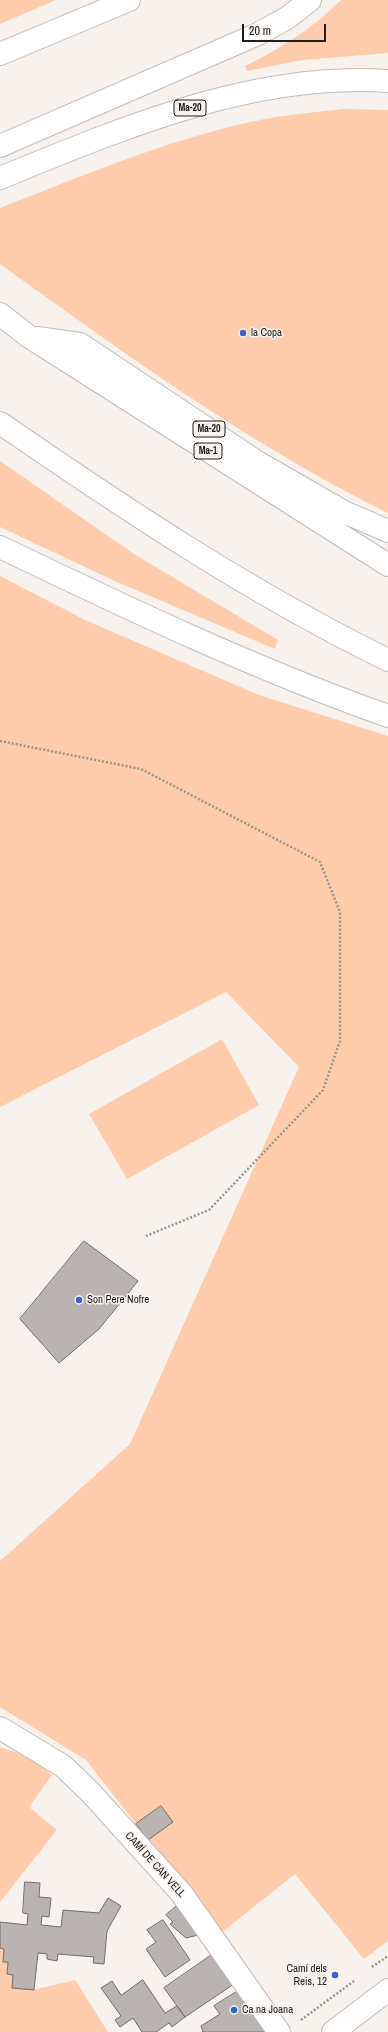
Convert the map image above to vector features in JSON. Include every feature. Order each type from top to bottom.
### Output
[{"type":"main road","points":[[0,54],[129,0]]},
{"type":"main road","points":[[0,146],[258,34],[287,18],[310,0]]},
{"type":"main road","name":"Ma-20","points":[[0,178],[170,114],[232,96],[277,86],[323,80],[388,80]]},
{"type":"main road","name":"Ma-1","points":[[0,314],[28,336],[388,565]]},
{"type":"main road","name":"Ma-20","points":[[28,336],[80,344],[257,462],[344,512],[388,531]]},
{"type":"main road","points":[[0,423],[112,500],[206,559],[266,595],[388,660]]},
{"type":"main road","points":[[0,547],[117,603],[226,652],[345,701],[388,716]]},
{"type":"main road","name":"CAMÍ DE CAN VELL","points":[[0,1728],[63,1766],[91,1793],[182,1894],[288,2028]]},
{"type":"main road","points":[[333,2032],[388,1990]]},
{"type":"path","points":[[0,741],[141,769],[320,862],[340,912],[340,1042],[323,1090],[209,1210],[146,1236]]},
{"type":"path","points":[[370,1970],[388,1956]]},
{"type":"path","points":[[288,2028],[357,1978]]},
{"type":"shaded area","points":[[0,0],[56,0],[0,24]]},
{"type":"shaded area","points":[[341,0],[388,0],[388,53],[303,60],[247,71],[245,66],[296,37],[319,20]]},
{"type":"shaded area","points":[[344,109],[388,110],[388,513],[287,458],[189,397],[0,264],[0,208],[98,170],[164,146],[197,136],[265,119],[294,114]]},
{"type":"shaded area","points":[[0,461],[134,554],[278,640],[275,649],[117,582],[0,527]]},
{"type":"shaded area","points":[[0,576],[85,620],[259,695],[388,736],[388,1941],[364,1959],[295,1874],[221,1933],[86,1760],[0,1707],[0,1561],[130,1444],[299,1067],[226,992],[0,1107]]},
{"type":"shaded area","points":[[222,1039],[259,1105],[127,1179],[89,1114]]},
{"type":"shaded area","points":[[0,1747],[29,1757],[52,1775],[29,1807],[57,1830],[0,1902]]},
{"type":"shaded area","points":[[0,1948],[4,1949],[3,1962],[8,1962],[7,1974],[13,1975],[33,1990],[75,1980],[108,2032],[0,2032]]},
{"type":"building","name":"Son Pere Nofre","points":[[84,1241],[138,1281],[99,1329],[59,1363],[20,1319]]},
{"type":"building","points":[[161,1806],[173,1822],[148,1840],[136,1824]]},
{"type":"building","points":[[25,1882],[40,1883],[39,1897],[51,1898],[49,1917],[42,1916],[41,1925],[61,1927],[63,1910],[99,1913],[108,1898],[121,1906],[107,1931],[104,1964],[93,1963],[94,1957],[58,1954],[57,1961],[47,1959],[47,1954],[38,1953],[34,1990],[12,1988],[13,1975],[7,1974],[8,1962],[3,1962],[4,1949],[0,1948],[0,1922],[27,1925],[28,1914],[23,1913]]},
{"type":"building","points":[[178,1905],[202,1934],[186,1938],[170,1924],[173,1922],[166,1915]]},
{"type":"building","points":[[163,1920],[190,1960],[165,1977],[146,1949],[156,1942],[147,1930]]},
{"type":"building","points":[[216,1952],[237,1982],[185,2017],[164,1988]]},
{"type":"building","points":[[143,1980],[165,2013],[177,2006],[185,2017],[172,2027],[169,2023],[156,2032],[142,2032],[133,2018],[120,2027],[115,2020],[121,2016],[101,1988],[112,1981],[121,1995]]},
{"type":"building","name":"Ca na Joana","points":[[238,1991],[267,2032],[203,2032],[201,2026],[220,2014],[214,2006]]},
{"type":"place","name":"la Copa","points":[[243,333]]},
{"type":"place","name":"Son Pere Nofre","points":[[79,1300]]},
{"type":"place","name":"Camí dels Reis, 12","points":[[335,1975]]},
{"type":"place","name":"Ca na Joana","points":[[234,2010]]}]
